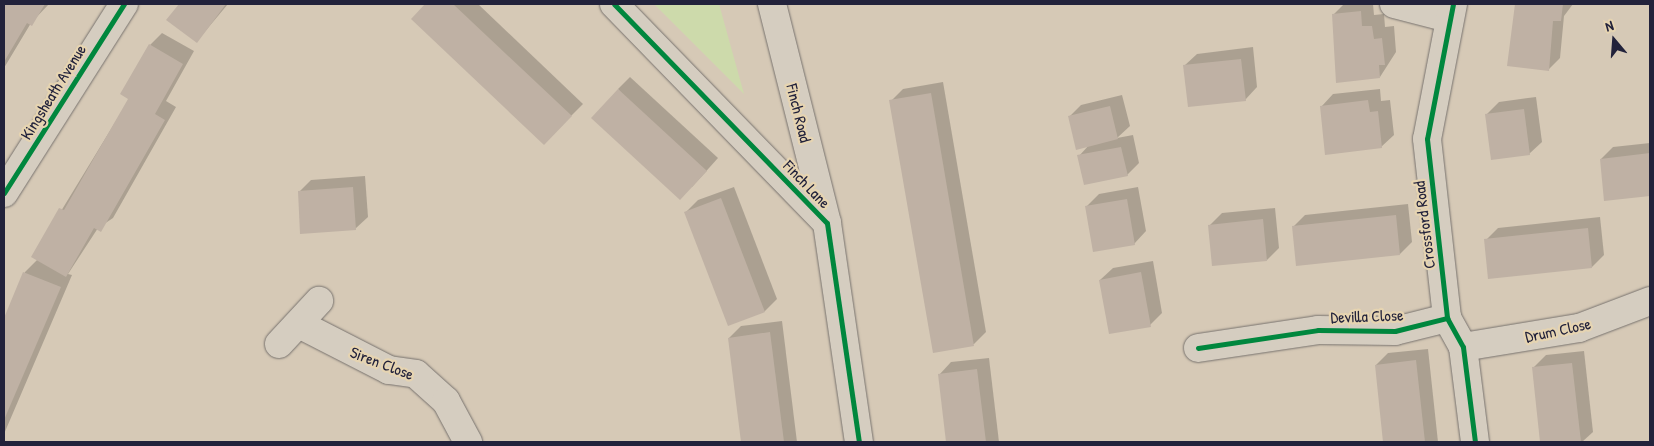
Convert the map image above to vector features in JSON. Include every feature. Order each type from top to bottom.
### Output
[{"type":"street","name":"Kingsheath Avenue","points":[[4,193],[124,4]]},
{"type":"street","name":"Finch Lane","points":[[614,4],[827,223],[859,442]]},
{"type":"street","name":"Finch Road","points":[[772,4],[827,223]]},
{"type":"street","points":[[1394,4],[1450,11]]},
{"type":"street","name":"Crossford Road","points":[[1450,11],[1427,139],[1447,318],[1463,348],[1475,442]]},
{"type":"street","points":[[279,344],[319,301]]},
{"type":"street","name":"Drum Close","points":[[1463,348],[1579,328],[1650,301]]},
{"type":"street","name":"Devilla Close","points":[[1198,348],[1318,330],[1395,331],[1447,318]]},
{"type":"street","name":"Siren Close","points":[[299,324],[389,370],[416,374],[446,400],[468,442]]},
{"type":"green space","points":[[654,4],[719,4],[744,94]]},
{"type":"building","points":[[4,4],[45,4],[32,26],[27,23],[4,62]]},
{"type":"building","points":[[179,4],[226,4],[197,43],[166,20]]},
{"type":"building","points":[[425,4],[453,4],[572,116],[544,145],[411,19]]},
{"type":"building","points":[[1515,4],[1563,4],[1561,21],[1553,21],[1549,71],[1507,66]]},
{"type":"building","points":[[1361,11],[1362,26],[1372,26],[1374,39],[1382,38],[1385,65],[1379,65],[1380,78],[1336,83],[1332,14]]},
{"type":"building","points":[[149,44],[183,64],[155,114],[165,120],[101,232],[94,228],[66,277],[31,257],[59,208],[64,210],[128,99],[120,94]]},
{"type":"building","points":[[1241,59],[1246,101],[1188,107],[1183,65]]},
{"type":"building","points":[[618,89],[707,171],[680,200],[591,118]]},
{"type":"building","points":[[931,93],[974,346],[933,353],[889,100]]},
{"type":"building","points":[[1368,100],[1370,112],[1378,111],[1382,148],[1325,155],[1320,106]]},
{"type":"building","points":[[1110,106],[1118,139],[1076,150],[1068,116]]},
{"type":"building","points":[[1524,109],[1530,155],[1491,160],[1485,114]]},
{"type":"building","points":[[1121,147],[1128,176],[1084,185],[1077,155]]},
{"type":"building","points":[[1650,153],[1650,196],[1604,201],[1600,159]]},
{"type":"building","points":[[353,187],[356,230],[300,234],[298,191]]},
{"type":"building","points":[[721,198],[765,312],[728,326],[684,212]]},
{"type":"building","points":[[1127,199],[1135,245],[1093,252],[1085,206]]},
{"type":"building","points":[[1396,215],[1400,255],[1296,266],[1292,226]]},
{"type":"building","points":[[1263,219],[1267,261],[1212,266],[1208,225]]},
{"type":"building","points":[[1588,228],[1592,268],[1488,279],[1484,239]]},
{"type":"building","points":[[23,272],[61,287],[4,420],[4,318]]},
{"type":"building","points":[[1141,272],[1151,327],[1109,334],[1099,280]]},
{"type":"building","points":[[770,332],[784,442],[741,442],[728,338]]},
{"type":"building","points":[[1416,360],[1425,442],[1383,442],[1375,365]]},
{"type":"building","points":[[1572,363],[1581,442],[1540,442],[1532,367]]},
{"type":"building","points":[[977,369],[986,442],[946,442],[938,374]]},
{"type":"cycle path","points":[[4,193],[124,4]]},
{"type":"cycle path","points":[[614,4],[827,223],[859,442]]},
{"type":"cycle path","points":[[1453,4],[1427,139],[1447,318],[1463,347],[1475,442]]},
{"type":"cycle path","points":[[1198,348],[1318,330],[1395,331],[1447,318]]}]
